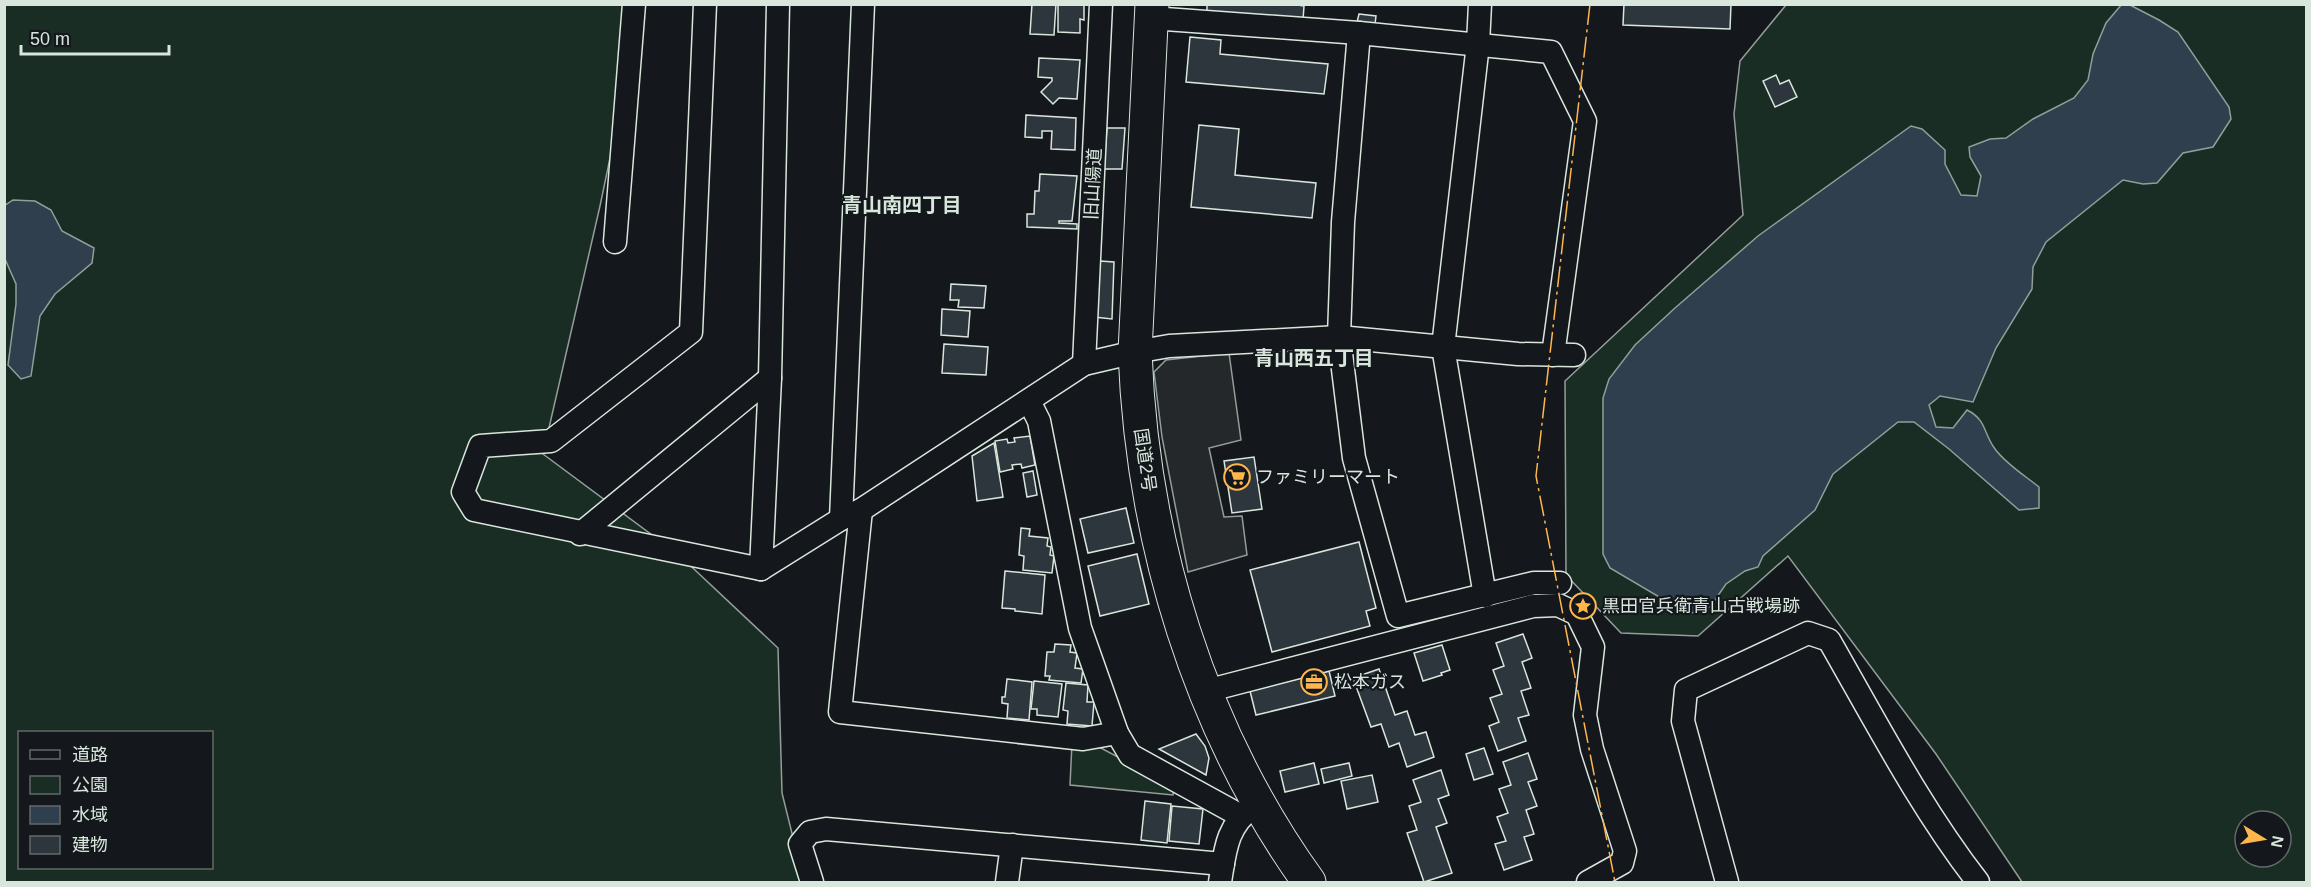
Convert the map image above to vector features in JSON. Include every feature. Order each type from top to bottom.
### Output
[{"type":"highway","name":"国道2号","points":[[1152,11],[1135,352],[1136,398],[1150,498],[1169,581],[1184,633],[1230,748],[1250,809],[1309,882]]},
{"type":"street","points":[[615,242],[634,4]]},
{"type":"street","points":[[705,4],[692,332],[551,441],[480,446],[464,492],[474,510],[580,534],[760,569],[841,519],[861,510],[1084,364],[1168,346],[1340,336],[1518,354],[1564,355],[1585,121],[1551,52],[1152,11]]},
{"type":"street","points":[[760,569],[770,378],[778,4]]},
{"type":"street","points":[[841,519],[863,4]]},
{"type":"street","name":"旧山陽道","points":[[1084,364],[1101,4]]},
{"type":"street","points":[[1480,4],[1478,45],[1443,347],[1485,596]]},
{"type":"street","points":[[1359,33],[1343,222],[1340,336],[1354,458],[1398,616],[1534,584],[1560,583]]},
{"type":"street","points":[[580,534],[770,378]]},
{"type":"street","points":[[812,882],[800,844],[810,832],[826,829],[1012,845],[1221,873],[1230,832],[1250,809],[1130,755],[1117,733],[1080,628],[1039,421],[1029,401]]},
{"type":"street","points":[[861,510],[840,712],[1083,739],[1117,733]]},
{"type":"street","points":[[1206,691],[1533,606],[1558,605],[1568,609],[1577,614],[1593,647],[1585,715],[1592,749],[1625,851],[1622,863],[1588,882]]},
{"type":"street","points":[[1727,882],[1683,721],[1686,690],[1808,633],[1830,640],[1901,768],[1959,858],[1978,882]]},
{"type":"street","points":[[1007,882],[1012,845]]},
{"type":"green space","points":[[5,5],[642,5],[600,206],[543,454],[679,555],[778,648],[782,793],[804,882],[5,882]]},
{"type":"green space","points":[[1786,5],[2306,5],[2306,882],[2022,882],[1936,754],[1788,556],[1698,636],[1621,633],[1566,575],[1565,381],[1743,215],[1734,114],[1740,61]]},
{"type":"green space","points":[[1072,743],[1101,748],[1174,787],[1173,795],[1070,785]]},
{"type":"shaded area","points":[[1229,353],[1241,440],[1209,448],[1224,517],[1242,516],[1247,555],[1188,572],[1162,437],[1154,372],[1166,360]]},
{"type":"water","points":[[2122,4],[2130,5],[2178,32],[2229,107],[2231,119],[2213,147],[2183,153],[2157,183],[2143,184],[2123,180],[2046,242],[2033,267],[2032,289],[1996,348],[1973,402],[1940,396],[1929,405],[1936,427],[1953,428],[1967,410],[1978,418],[1999,454],[2039,487],[2039,508],[2019,510],[1914,422],[1898,422],[1833,474],[1815,510],[1763,556],[1758,567],[1745,571],[1726,584],[1710,607],[1688,614],[1610,568],[1603,554],[1603,398],[1609,379],[1635,345],[1758,236],[1911,126],[1922,129],[1945,150],[1945,164],[1961,195],[1977,196],[1981,176],[1970,157],[1969,147],[1990,139],[2006,138],[2033,119],[2074,98],[2088,80],[2093,54],[2106,23]]},
{"type":"water","points":[[13,200],[35,201],[51,210],[62,231],[94,248],[92,263],[55,294],[40,316],[31,376],[21,379],[8,365],[16,304],[16,284],[5,259],[4,206]]},
{"type":"building","points":[[1032,4],[1056,4],[1054,35],[1030,34]]},
{"type":"building","points":[[1058,4],[1084,4],[1084,20],[1080,19],[1080,33],[1058,32]]},
{"type":"building","points":[[1207,4],[1304,6],[1303,20],[1207,11]]},
{"type":"building","points":[[1624,4],[1731,4],[1730,29],[1623,25]]},
{"type":"building","points":[[1359,14],[1376,16],[1375,24],[1357,22]]},
{"type":"building","points":[[1190,37],[1221,40],[1220,54],[1328,64],[1324,94],[1186,82]]},
{"type":"building","points":[[1039,58],[1080,60],[1077,99],[1059,98],[1053,104],[1041,92],[1052,81],[1052,78],[1038,77]]},
{"type":"building","points":[[1776,75],[1780,84],[1789,80],[1797,97],[1775,107],[1763,81]]},
{"type":"building","points":[[1026,115],[1076,118],[1075,150],[1051,149],[1052,131],[1042,131],[1042,138],[1025,137]]},
{"type":"building","points":[[1199,125],[1239,129],[1235,175],[1316,183],[1312,218],[1191,207]]},
{"type":"building","points":[[1107,128],[1125,128],[1122,169],[1104,169]]},
{"type":"building","points":[[1040,174],[1077,176],[1072,221],[1059,221],[1059,223],[1077,224],[1077,229],[1027,227],[1027,214],[1034,214],[1035,191],[1039,191]]},
{"type":"building","points":[[1100,261],[1114,262],[1112,319],[1094,317]]},
{"type":"building","points":[[951,284],[986,286],[984,308],[958,307],[959,300],[950,300]]},
{"type":"building","points":[[942,309],[970,311],[968,337],[941,335]]},
{"type":"building","points":[[944,344],[988,347],[986,375],[942,373]]},
{"type":"building","points":[[1030,436],[1035,465],[1022,468],[1021,464],[1012,465],[1013,469],[1000,472],[995,441],[1007,439],[1008,443],[1015,442],[1014,438]]},
{"type":"building","points":[[994,443],[1003,497],[977,501],[972,456]]},
{"type":"building","points":[[1254,457],[1262,509],[1232,513],[1224,461]]},
{"type":"building","points":[[1033,471],[1037,495],[1027,497],[1023,473]]},
{"type":"building","points":[[1126,508],[1134,543],[1088,553],[1080,519]]},
{"type":"building","points":[[1021,528],[1030,529],[1029,536],[1048,538],[1047,546],[1051,547],[1050,555],[1054,556],[1052,573],[1023,570],[1024,556],[1019,555]]},
{"type":"building","points":[[1359,542],[1376,608],[1366,611],[1370,626],[1272,652],[1250,570]]},
{"type":"building","points":[[1137,554],[1149,604],[1100,616],[1088,566]]},
{"type":"building","points":[[1005,571],[1045,575],[1042,614],[1002,608]]},
{"type":"building","points":[[1523,634],[1532,658],[1522,662],[1531,688],[1521,691],[1529,715],[1518,718],[1526,741],[1498,751],[1489,726],[1499,722],[1490,698],[1502,694],[1493,670],[1504,666],[1496,643]]},
{"type":"building","points":[[1055,644],[1071,645],[1070,652],[1077,653],[1075,668],[1083,669],[1081,683],[1049,680],[1050,676],[1045,676],[1047,652],[1054,652]]},
{"type":"building","points":[[1442,645],[1450,670],[1423,681],[1414,653]]},
{"type":"building","points":[[1379,669],[1395,715],[1407,711],[1415,735],[1426,732],[1434,757],[1407,767],[1399,743],[1389,747],[1381,724],[1371,727],[1353,678]]},
{"type":"building","points":[[1329,671],[1335,696],[1256,715],[1250,691]]},
{"type":"building","points":[[1007,679],[1032,682],[1029,720],[1007,718],[1008,704],[1002,703],[1002,697],[1005,697]]},
{"type":"building","points":[[1034,681],[1062,684],[1058,717],[1037,715],[1037,709],[1031,709]]},
{"type":"building","points":[[1066,683],[1088,685],[1087,702],[1094,702],[1092,726],[1067,724],[1068,711],[1063,710]]},
{"type":"building","points":[[1196,734],[1205,746],[1209,758],[1206,775],[1159,749]]},
{"type":"building","points":[[1484,748],[1493,774],[1474,780],[1466,754]]},
{"type":"building","points":[[1528,753],[1537,779],[1528,782],[1537,806],[1526,810],[1534,834],[1524,837],[1532,860],[1504,870],[1495,844],[1506,841],[1497,817],[1508,813],[1499,789],[1511,785],[1503,762]]},
{"type":"building","points":[[1314,763],[1319,784],[1285,792],[1280,771]]},
{"type":"building","points":[[1349,763],[1352,776],[1324,783],[1321,769]]},
{"type":"building","points":[[1441,770],[1449,795],[1438,799],[1447,823],[1436,827],[1452,873],[1424,882],[1407,833],[1417,830],[1409,806],[1421,802],[1413,780]]},
{"type":"building","points":[[1372,775],[1378,802],[1347,809],[1341,781]]},
{"type":"building","points":[[1145,801],[1171,804],[1167,843],[1141,840]]},
{"type":"building","points":[[1172,806],[1203,809],[1199,844],[1169,841]]},
{"type":"power","points":[[1590,4],[1536,476],[1615,882]]},
{"type":"place","name":"ファミリーマート","points":[[1237,477]]},
{"type":"place","name":"黒田官兵衛青山古戦場跡","points":[[1583,606]]},
{"type":"place","name":"松本ガス","points":[[1314,682]]},
{"type":"district","name":"青山南四丁目","points":[[902,205]]},
{"type":"district","name":"青山西五丁目","points":[[1314,358]]}]
